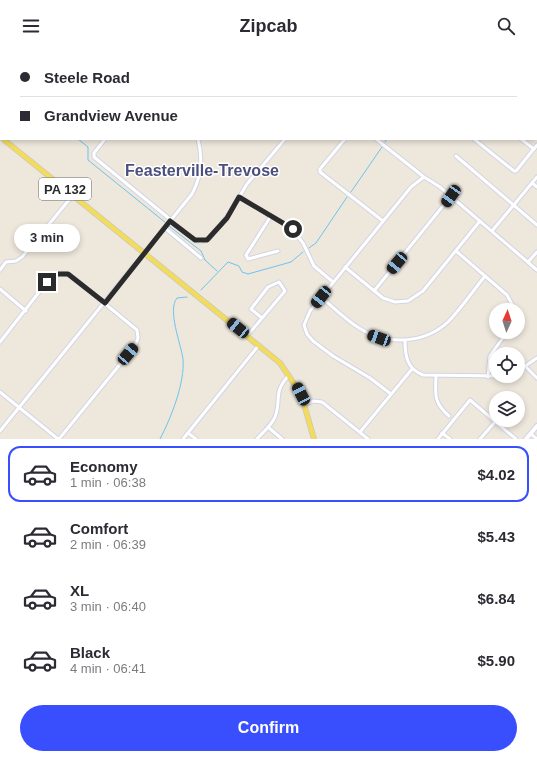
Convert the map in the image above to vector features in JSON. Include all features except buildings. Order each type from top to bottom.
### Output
[{"type":"main road","name":"PA 132","points":[[4,140],[280,363],[289,374],[305,404],[314,439]]},
{"type":"street","points":[[104,140],[94,153],[94,157],[195,240],[207,240],[227,218],[247,184],[284,140]]},
{"type":"street","points":[[0,431],[192,194],[199,179],[202,161],[198,140]]},
{"type":"street","points":[[344,140],[320,168],[320,172],[383,220]]},
{"type":"street","points":[[377,140],[424,177],[440,187],[537,270]]},
{"type":"street","points":[[475,140],[515,171],[537,146]]},
{"type":"street","points":[[522,140],[534,149]]},
{"type":"street","points":[[456,156],[537,225]]},
{"type":"street","points":[[391,394],[370,378],[333,356],[309,337],[305,328],[306,318],[383,220],[411,187],[424,177]]},
{"type":"street","points":[[492,231],[537,177]]},
{"type":"street","points":[[532,183],[537,187]]},
{"type":"street","points":[[0,270],[6,262],[16,261],[22,257],[73,195]]},
{"type":"street","points":[[374,291],[451,196]]},
{"type":"street","points":[[239,197],[296,233],[304,243],[314,266],[333,282]]},
{"type":"street","points":[[271,216],[246,255],[248,259],[278,251]]},
{"type":"street","points":[[345,267],[374,291],[391,301],[400,302],[411,300],[423,291],[480,221]]},
{"type":"street","points":[[165,228],[201,258]]},
{"type":"street","points":[[456,251],[507,295],[511,303]]},
{"type":"street","points":[[528,262],[537,252]]},
{"type":"street","points":[[0,342],[26,311],[47,282],[57,274],[63,273],[70,275],[105,303],[135,328],[138,335],[138,341],[58,439],[0,392]]},
{"type":"street","points":[[321,297],[358,328],[387,340],[405,340],[424,336],[443,326],[461,307],[485,276]]},
{"type":"street","points":[[247,336],[285,291],[279,282],[268,287],[251,309],[262,318]]},
{"type":"street","points":[[0,289],[26,311]]},
{"type":"street","points":[[405,340],[406,358],[412,369],[423,375],[488,377],[490,356],[502,339]]},
{"type":"street","points":[[183,439],[259,345]]},
{"type":"street","points":[[537,358],[526,367],[537,378]]},
{"type":"street","points":[[360,432],[412,369]]},
{"type":"street","points":[[257,439],[268,427],[275,416],[279,390],[289,374]]},
{"type":"street","points":[[436,376],[437,402],[440,408],[449,416]]},
{"type":"street","points":[[438,439],[470,400],[489,417]]},
{"type":"street","points":[[305,404],[316,401],[322,402],[368,439]]},
{"type":"street","points":[[526,439],[537,426]]},
{"type":"street","points":[[268,427],[282,439]]},
{"type":"street","points":[[480,439],[491,427]]},
{"type":"street","points":[[501,427],[516,439]]},
{"type":"street","points":[[188,432],[196,439]]},
{"type":"street","points":[[442,433],[450,439]]},
{"type":"street","points":[[531,434],[537,439]]},
{"type":"waterway","points":[[79,140],[88,147],[88,160],[166,223]]},
{"type":"waterway","points":[[351,192],[382,147]]},
{"type":"waterway","points":[[309,248],[316,243],[347,197]]},
{"type":"waterway","points":[[169,226],[201,251],[205,260],[217,271]]},
{"type":"waterway","points":[[201,290],[228,262],[239,266],[242,272],[248,274],[291,262],[303,252]]},
{"type":"waterway","points":[[160,439],[169,421],[182,379],[183,359],[174,319],[174,303],[177,298],[187,297]]},
{"type":"district","name":"Feasterville-Trevose","points":[[202,170]]},
{"type":"route","points":[[47,282],[57,274],[68,274],[105,303],[170,221],[192,239],[200,242],[207,240],[227,218],[239,197],[293,229]]}]
